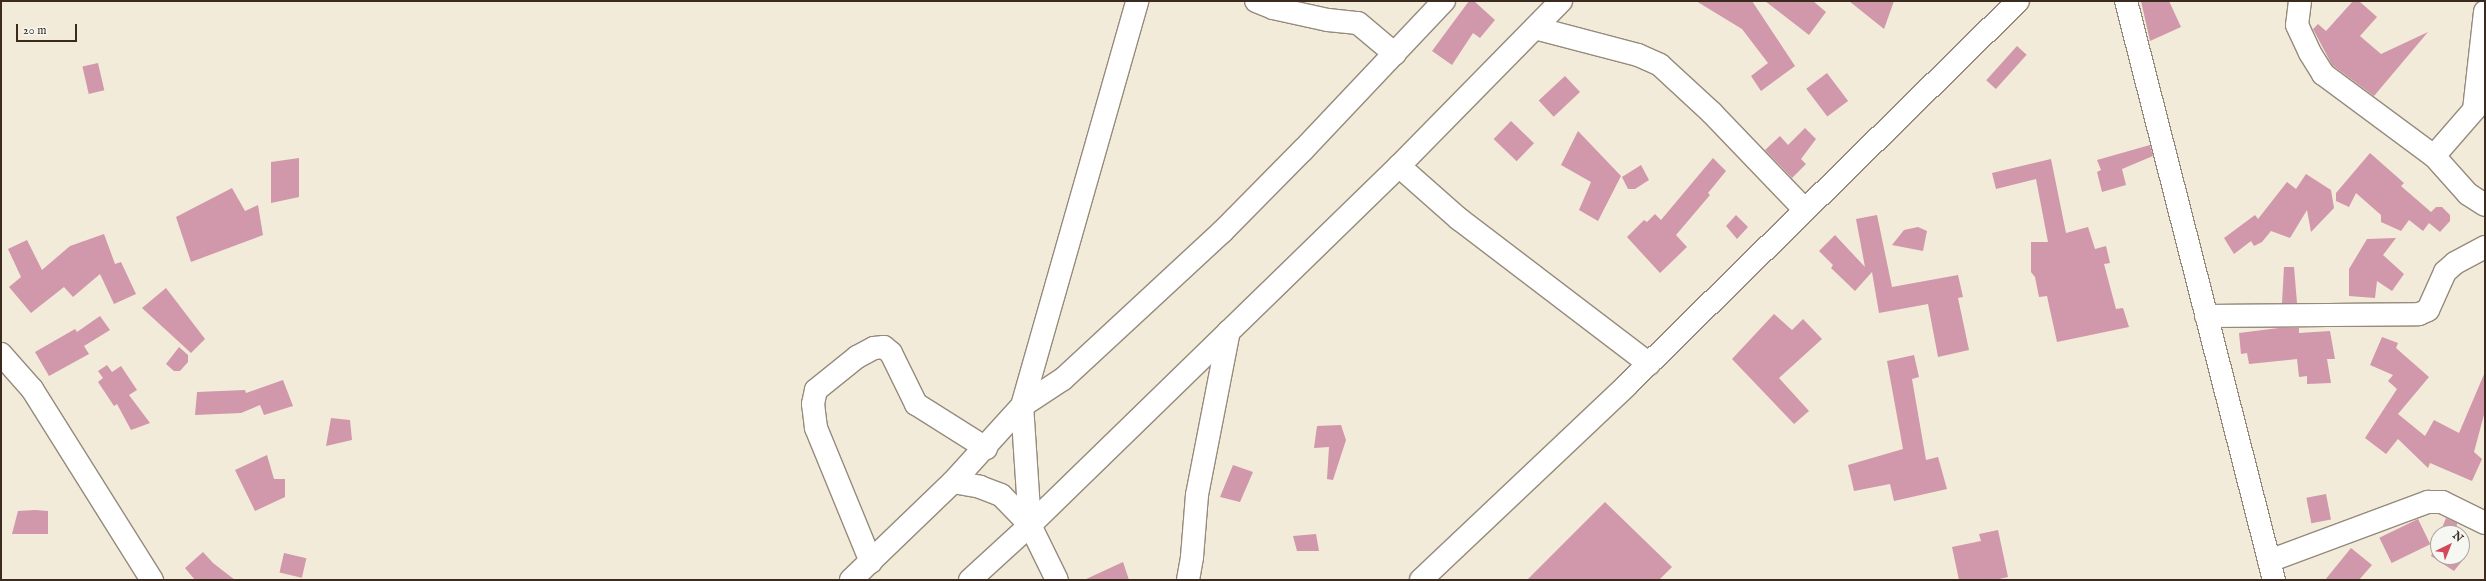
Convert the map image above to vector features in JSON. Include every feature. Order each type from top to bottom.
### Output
[{"type":"street","points":[[1030,525],[1022,406],[1137,1]]},
{"type":"street","points":[[1256,1],[1273,8],[1328,20],[1358,23],[1395,54]]},
{"type":"street","points":[[851,580],[953,482],[986,448],[1022,406],[1064,379],[1216,237],[1395,54],[1444,1]]},
{"type":"street","points":[[970,580],[1030,525],[1399,166],[1561,1]]},
{"type":"street","points":[[1421,580],[1649,364],[2018,1]]},
{"type":"street","points":[[2126,1],[2272,571],[2428,502],[2442,502],[2485,523]]},
{"type":"street","points":[[2300,1],[2297,25],[2310,53],[2323,74],[2434,156],[2468,194],[2485,205]]},
{"type":"street","points":[[2434,156],[2480,110],[2485,12]]},
{"type":"street","points":[[1535,28],[1638,55],[1660,65],[1712,113],[1805,210]]},
{"type":"street","points":[[1399,166],[1460,219],[1649,364]]},
{"type":"street","points":[[2206,316],[2419,314],[2428,310],[2445,272],[2455,263],[2485,247]]},
{"type":"street","points":[[1188,580],[1192,557],[1197,495],[1229,331]]},
{"type":"street","points":[[870,562],[816,428],[813,404],[816,390],[857,357],[874,348],[884,347],[891,353],[916,404],[986,448]]},
{"type":"street","points":[[1,354],[32,389],[152,580]]},
{"type":"street","points":[[953,482],[980,487],[1001,496],[1030,525],[1057,580]]},
{"type":"building","points":[[1469,1],[1474,1],[1495,20],[1480,38],[1473,33],[1452,65],[1432,51]]},
{"type":"building","points":[[1696,1],[1752,1],[1795,66],[1761,91],[1751,76],[1768,63],[1742,29]]},
{"type":"building","points":[[1765,1],[1813,1],[1826,12],[1809,35]]},
{"type":"building","points":[[1849,1],[1894,1],[1884,29]]},
{"type":"building","points":[[2141,1],[2169,1],[2181,27],[2150,41]]},
{"type":"building","points":[[2353,1],[2359,1],[2377,17],[2360,36],[2381,54],[2428,32],[2374,96],[2332,65],[2313,29],[2318,24],[2326,31]]},
{"type":"building","points":[[2017,46],[2027,55],[1996,89],[1986,80]]},
{"type":"building","points":[[98,63],[104,90],[89,94],[82,67]]},
{"type":"building","points":[[1827,73],[1848,101],[1827,117],[1806,89]]},
{"type":"building","points":[[1565,76],[1580,92],[1554,117],[1539,101]]},
{"type":"building","points":[[1511,121],[1534,143],[1517,161],[1494,139]]},
{"type":"building","points":[[1805,128],[1816,139],[1801,159],[1806,164],[1792,178],[1765,150],[1780,136],[1788,145]]},
{"type":"building","points":[[1578,131],[1621,176],[1598,221],[1579,210],[1591,182],[1561,165]]},
{"type":"building","points":[[2150,145],[2153,156],[2122,169],[2126,185],[2102,192],[2097,172],[2101,170],[2097,160]]},
{"type":"building","points":[[2370,153],[2404,183],[2401,186],[2431,212],[2436,207],[2442,207],[2450,215],[2450,221],[2440,232],[2429,223],[2423,231],[2409,220],[2401,231],[2381,222],[2381,215],[2356,193],[2349,207],[2336,201],[2336,193]]},
{"type":"building","points":[[299,158],[299,197],[271,203],[271,162]]},
{"type":"building","points":[[1713,158],[1726,171],[1708,193],[1710,195],[1676,235],[1687,247],[1660,273],[1627,237],[1644,220],[1647,222],[1655,214],[1661,220]]},
{"type":"building","points":[[2051,159],[2066,233],[2088,227],[2095,249],[2106,246],[2110,263],[2104,264],[2116,309],[2123,308],[2129,327],[2057,342],[2047,296],[2039,297],[2035,277],[2031,272],[2031,242],[2048,242],[2036,179],[1996,189],[1992,173]]},
{"type":"building","points":[[1641,165],[1649,180],[1635,189],[1628,189],[1622,177]]},
{"type":"building","points":[[2306,174],[2331,190],[2334,208],[2311,232],[2307,210],[2290,238],[2271,231],[2262,242],[2254,246],[2251,241],[2234,254],[2224,238],[2255,215],[2258,219],[2287,182],[2296,189]]},
{"type":"building","points":[[232,188],[245,211],[258,205],[263,235],[191,262],[176,217]]},
{"type":"building","points":[[1736,215],[1748,227],[1737,239],[1726,226]]},
{"type":"building","points":[[1877,215],[1892,287],[1958,275],[1963,297],[1958,298],[1969,350],[1938,357],[1928,304],[1879,313],[1872,272],[1855,291],[1831,268],[1833,265],[1819,251],[1835,235],[1865,267],[1856,219]]},
{"type":"building","points":[[1918,227],[1927,231],[1923,251],[1892,245],[1904,230]]},
{"type":"building","points":[[104,234],[115,264],[121,262],[136,294],[114,304],[100,274],[73,297],[64,287],[31,313],[9,287],[21,277],[8,249],[27,240],[42,270],[70,246]]},
{"type":"building","points":[[2396,238],[2383,255],[2404,274],[2392,291],[2377,281],[2375,298],[2349,296],[2349,269],[2367,239]]},
{"type":"building","points":[[2284,267],[2294,267],[2297,303],[2282,303]]},
{"type":"building","points":[[166,288],[205,339],[191,353],[142,308]]},
{"type":"building","points":[[1774,314],[1792,330],[1803,319],[1822,339],[1779,378],[1809,411],[1794,424],[1732,359]]},
{"type":"building","points":[[100,316],[110,330],[84,346],[89,354],[49,376],[35,352],[75,329],[77,332]]},
{"type":"building","points":[[2279,328],[2299,328],[2299,333],[2330,331],[2335,359],[2327,359],[2331,383],[2307,384],[2307,376],[2299,377],[2297,359],[2249,364],[2247,353],[2241,354],[2239,333]]},
{"type":"building","points":[[2382,337],[2398,343],[2396,348],[2429,377],[2398,414],[2425,436],[2434,420],[2459,433],[2485,372],[2485,411],[2474,452],[2482,459],[2472,481],[2430,463],[2428,468],[2398,439],[2386,454],[2365,438],[2397,389],[2388,381],[2393,375],[2370,365]]},
{"type":"building","points":[[179,347],[188,355],[188,362],[180,371],[174,371],[166,364]]},
{"type":"building","points":[[1914,355],[1919,377],[1912,379],[1926,460],[1938,457],[1947,489],[1894,501],[1890,484],[1854,491],[1848,465],[1903,449],[1887,361]]},
{"type":"building","points":[[107,365],[112,372],[121,366],[137,390],[129,395],[150,423],[131,430],[117,404],[114,406],[98,382],[103,378],[98,371]]},
{"type":"building","points":[[283,380],[293,406],[264,415],[260,405],[241,413],[195,415],[197,392],[245,390],[246,393]]},
{"type":"building","points":[[331,418],[350,420],[352,440],[326,446]]},
{"type":"building","points":[[1341,425],[1346,440],[1333,480],[1327,479],[1329,447],[1314,448],[1317,426]]},
{"type":"building","points":[[267,455],[274,479],[285,479],[285,497],[255,511],[235,470]]},
{"type":"building","points":[[1233,465],[1253,472],[1240,502],[1220,497]]},
{"type":"building","points":[[2326,494],[2331,520],[2311,523],[2306,498]]},
{"type":"building","points":[[1605,502],[1672,567],[1659,580],[1527,580]]},
{"type":"building","points":[[18,511],[48,511],[48,534],[12,534]]},
{"type":"building","points":[[2446,518],[2457,523],[2457,525],[2443,525]]},
{"type":"building","points":[[2418,519],[2430,544],[2392,563],[2379,538]]},
{"type":"building","points":[[1998,530],[2008,577],[1994,580],[1959,580],[1952,547],[1981,541],[1979,534]]},
{"type":"building","points":[[1316,534],[1319,551],[1297,551],[1293,536]]},
{"type":"building","points":[[2351,548],[2372,565],[2359,580],[2325,580]]},
{"type":"building","points":[[203,552],[213,563],[235,580],[195,580],[185,568]]},
{"type":"building","points":[[284,553],[306,558],[302,578],[280,572]]},
{"type":"building","points":[[1123,562],[1129,580],[1084,580]]},
{"type":"building","points":[[2445,565],[2459,565],[2454,571]]}]
